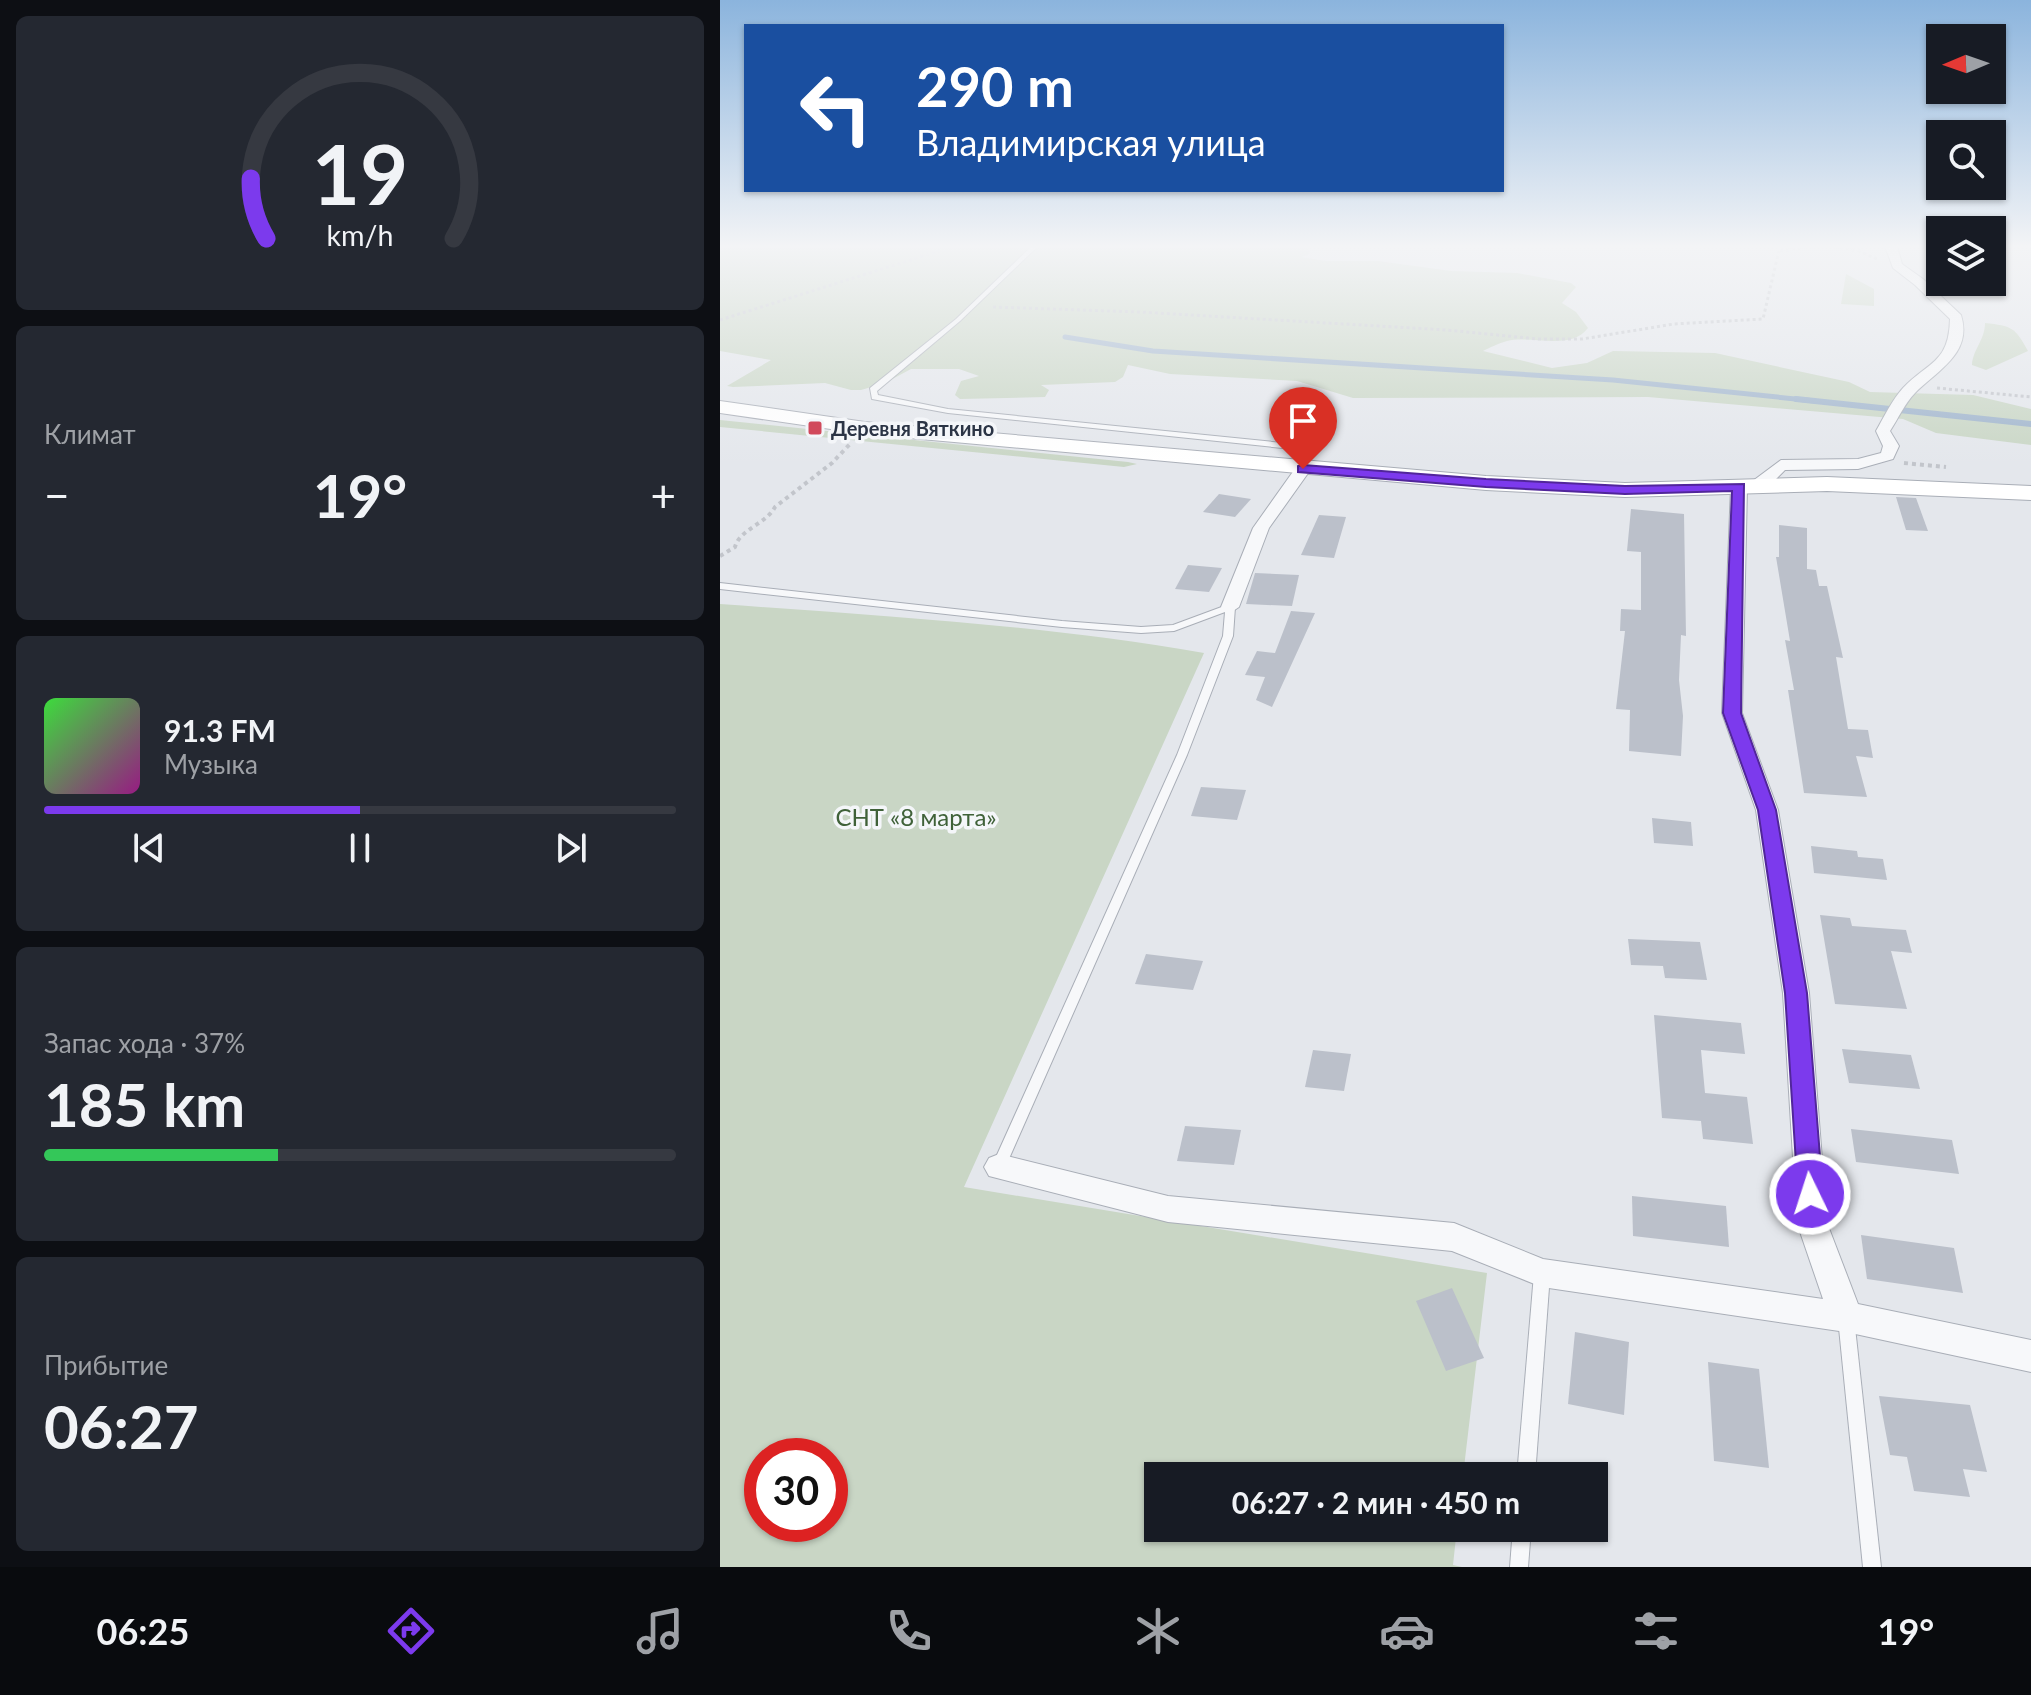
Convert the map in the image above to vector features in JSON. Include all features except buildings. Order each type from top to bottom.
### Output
[{"type":"street","points":[[1746,487],[1765,481],[1781,465],[1858,464],[1888,456],[1891,446],[1883,431],[1908,391],[1931,374],[1952,351],[1956,319]]},
{"type":"street","points":[[720,407],[865,428],[1091,449],[1305,459],[1609,489],[1827,484],[2031,493]]},
{"type":"street","points":[[1230,607],[1261,528],[1305,459]]},
{"type":"street","points":[[1746,487],[1732,713],[1767,810],[1796,993],[1812,1223],[1846,1317]]},
{"type":"street","points":[[999,1167],[1168,1209],[1454,1237],[1542,1273],[1846,1317],[2031,1356]]},
{"type":"lane","points":[[957,319],[873,390],[875,397],[948,411],[1305,459],[1316,423]]},
{"type":"lane","points":[[720,586],[1141,630],[1174,628],[1230,607],[1228,636],[1182,755],[999,1167]]},
{"type":"lane","points":[[1527,1462],[1542,1273]]},
{"type":"lane","points":[[1846,1317],[1872,1567]]},
{"type":"lane","points":[[1519,1567],[1521,1542]]},
{"type":"path","points":[[1245,319],[1538,339],[1582,339],[1674,324],[1761,319]]},
{"type":"path","points":[[1908,391],[1936,388],[2031,397]]},
{"type":"path","points":[[720,556],[735,547],[737,540],[832,463],[865,428]]},
{"type":"green space","points":[[720,319],[1581,319],[1588,328],[1572,339],[1517,340],[1483,351],[1552,368],[1587,363],[1613,351],[1715,353],[1849,382],[1870,392],[1973,395],[2031,409],[2031,445],[1936,433],[1903,419],[1648,397],[1353,398],[1297,381],[1170,374],[1128,365],[1123,377],[1115,382],[1041,385],[1049,390],[1045,397],[960,399],[955,395],[961,381],[979,376],[959,369],[911,369],[885,383],[861,390],[825,383],[733,387],[727,386],[771,360],[720,351]]},
{"type":"green space","points":[[1985,323],[2012,329],[2028,351],[1986,370],[1972,365]]},
{"type":"green space","points":[[720,420],[1137,464],[1124,467],[720,427]]},
{"type":"green space","name":"СНТ «8 марта»","points":[[720,604],[1023,628],[1204,653],[964,1187],[1487,1273],[1465,1462],[1144,1462],[1144,1542],[1455,1542],[1453,1565],[1462,1567],[720,1567]]},
{"type":"waterway","points":[[1065,337],[1153,351],[1613,380],[1806,400]]},
{"type":"waterway","points":[[1796,399],[1806,400]]},
{"type":"waterway","points":[[1806,400],[1815,401]]},
{"type":"waterway","points":[[1806,400],[2031,424]]},
{"type":"place","name":"Деревня Вяткино","points":[[815,428]]},
{"type":"route","points":[[1303,469],[1625,490],[1739,487],[1732,713],[1767,810],[1796,993],[1810,1194]]}]
